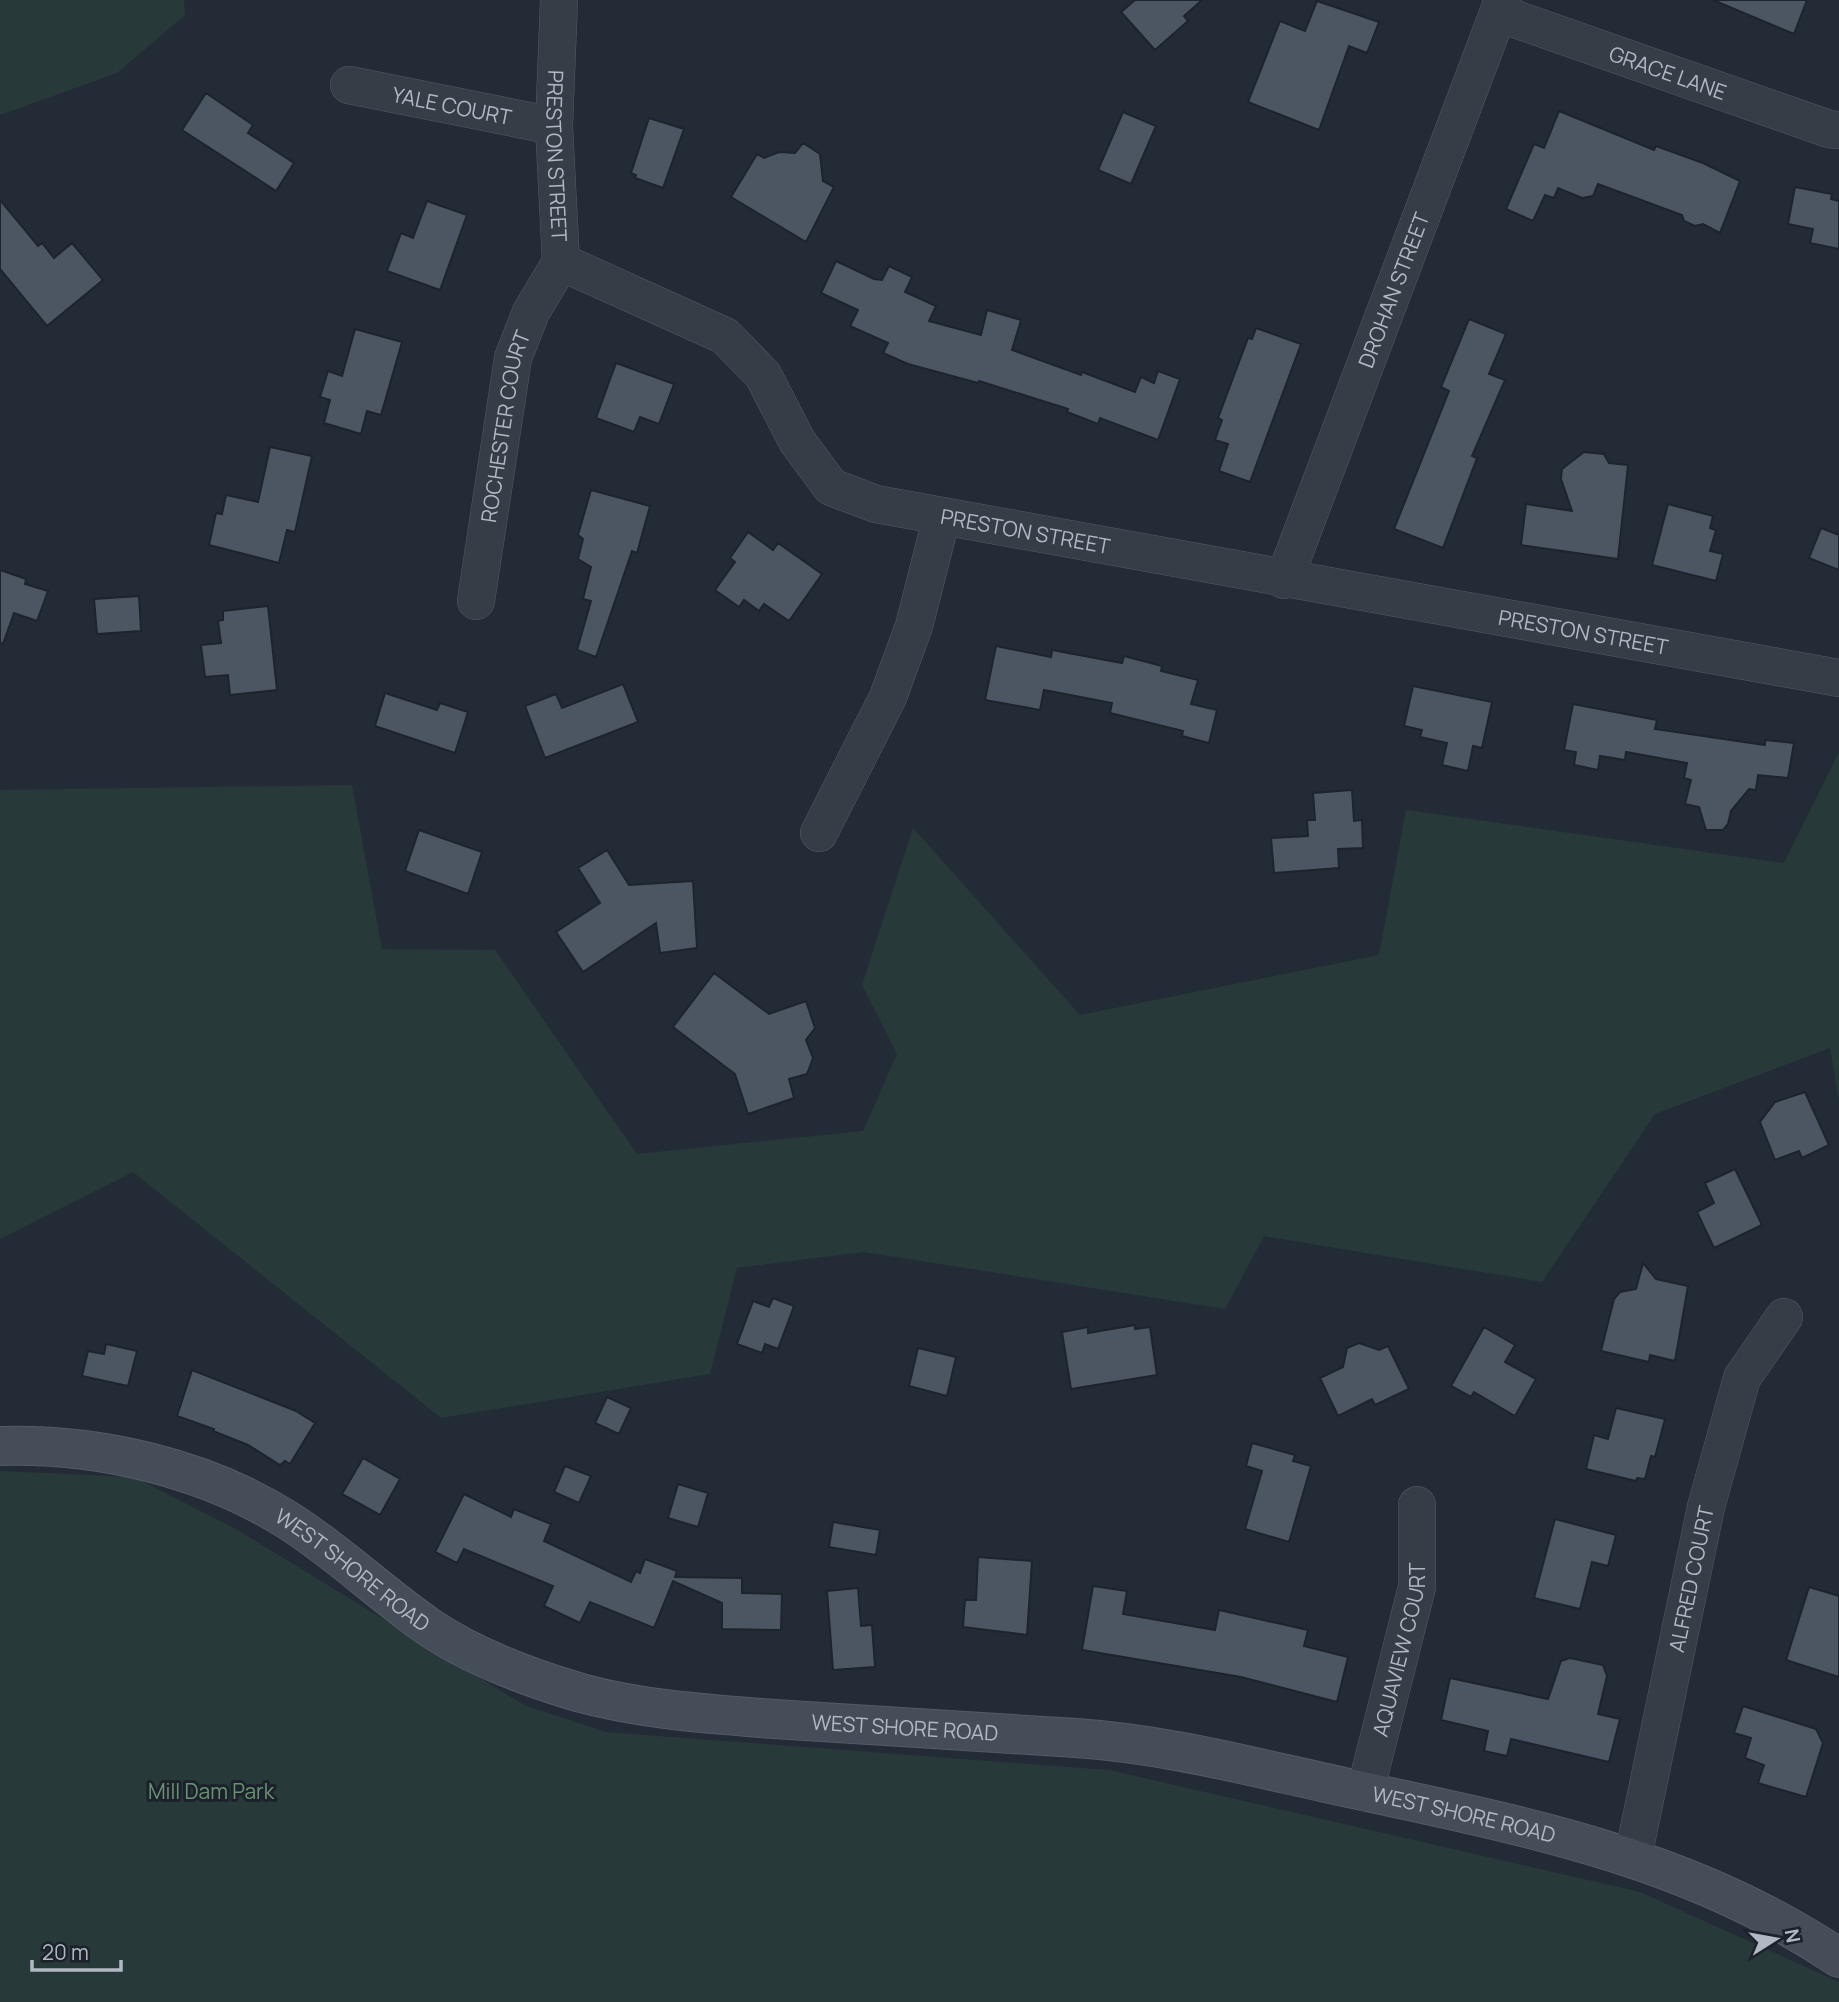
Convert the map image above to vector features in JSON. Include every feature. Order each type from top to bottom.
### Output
[{"type":"street","name":"PRESTON STREET","points":[[559,0],[554,126],[561,262],[725,336],[763,375],[797,441],[831,487],[876,504],[1284,580],[1839,678]]},
{"type":"street","name":"GRACE LANE","points":[[1501,6],[1829,129],[1839,130]]},
{"type":"street","name":"DROHAN STREET","points":[[1284,580],[1501,6]]},
{"type":"street","name":"YALE COURT","points":[[349,85],[554,126]]},
{"type":"street","name":"ROCHESTER COURT","points":[[476,601],[513,358],[531,312],[561,262]]},
{"type":"street","points":[[819,833],[888,697],[914,625],[942,516]]},
{"type":"street","name":"ALFRED COURT","points":[[1633,1857],[1706,1507],[1742,1378],[1784,1317]]},
{"type":"street","name":"WEST SHORE ROAD","points":[[0,1446],[64,1448],[103,1454],[203,1478],[290,1521],[433,1629],[491,1659],[582,1693],[645,1707],[721,1715],[1113,1742],[1185,1753],[1365,1792],[1633,1857],[1744,1902],[1839,1958]]},
{"type":"street","name":"AQUAVIEW COURT","points":[[1365,1792],[1418,1587],[1417,1505]]},
{"type":"green space","points":[[0,0],[184,0],[185,15],[117,73],[0,115]]},
{"type":"green space","points":[[1839,752],[1839,1100],[1830,1048],[1655,1114],[1542,1282],[1264,1236],[1225,1309],[864,1252],[737,1268],[710,1374],[441,1418],[133,1172],[0,1239],[0,790],[352,785],[382,949],[495,950],[637,1154],[863,1131],[897,1054],[862,985],[913,828],[1080,1015],[1379,955],[1406,810],[1784,863]]},
{"type":"green space","name":"Mill Dam Park","points":[[0,1471],[134,1477],[236,1529],[524,1705],[606,1732],[1109,1770],[1640,1892],[1839,1982],[1839,2002],[0,2002]]},
{"type":"building","points":[[1135,0],[1202,0],[1184,16],[1188,21],[1155,50],[1121,12]]},
{"type":"building","points":[[1713,0],[1807,0],[1794,34]]},
{"type":"building","points":[[1317,1],[1379,22],[1367,53],[1349,46],[1319,130],[1248,102],[1280,21],[1305,31]]},
{"type":"building","points":[[206,93],[253,125],[248,133],[294,163],[276,191],[182,130]]},
{"type":"building","points":[[1559,111],[1654,150],[1656,146],[1703,163],[1740,181],[1720,233],[1703,224],[1695,226],[1684,221],[1682,215],[1598,184],[1593,196],[1582,198],[1558,188],[1554,198],[1545,195],[1533,221],[1506,209],[1534,144],[1544,148]]},
{"type":"building","points":[[1123,112],[1156,126],[1131,184],[1098,170]]},
{"type":"building","points":[[649,118],[684,129],[663,188],[635,178],[636,175],[631,173]]},
{"type":"building","points":[[803,143],[820,154],[823,181],[834,187],[806,242],[731,197],[757,154],[764,158],[779,152],[795,153]]},
{"type":"building","points":[[1795,187],[1832,194],[1831,199],[1839,201],[1839,249],[1810,243],[1813,229],[1788,224]]},
{"type":"building","points":[[0,200],[38,246],[42,243],[54,258],[72,243],[103,280],[47,326],[0,269]]},
{"type":"building","points":[[427,201],[467,215],[440,290],[387,271],[401,233],[413,238]]},
{"type":"building","points":[[836,261],[874,279],[882,280],[889,266],[912,277],[905,292],[936,306],[929,321],[981,335],[987,310],[1021,320],[1012,350],[1081,375],[1082,372],[1135,392],[1141,377],[1154,383],[1158,371],[1180,379],[1158,440],[1100,418],[1098,424],[1067,412],[1068,409],[979,381],[978,383],[908,364],[883,353],[888,343],[850,326],[858,310],[821,293]]},
{"type":"building","points":[[1469,319],[1506,334],[1489,374],[1505,380],[1472,456],[1477,458],[1443,548],[1394,529],[1449,391],[1441,387]]},
{"type":"building","points":[[1256,328],[1301,344],[1250,482],[1219,471],[1228,444],[1215,440],[1222,420],[1218,418],[1248,338],[1252,339]]},
{"type":"building","points":[[355,329],[402,342],[381,415],[367,411],[361,434],[324,423],[330,400],[320,397],[328,371],[342,376]]},
{"type":"building","points":[[616,363],[674,384],[659,424],[640,417],[634,432],[596,418]]},
{"type":"building","points":[[270,447],[312,456],[295,532],[287,530],[279,563],[209,545],[216,513],[222,514],[226,495],[258,502]]},
{"type":"building","points":[[1584,452],[1604,454],[1609,463],[1628,465],[1618,559],[1521,545],[1526,504],[1572,511],[1561,479],[1562,469]]},
{"type":"building","points":[[591,490],[650,506],[637,553],[632,551],[596,657],[577,650],[591,601],[583,599],[591,567],[578,559],[583,539],[578,535]]},
{"type":"building","points":[[1668,504],[1713,516],[1710,528],[1716,530],[1710,551],[1723,554],[1716,581],[1652,565]]},
{"type":"building","points":[[1821,528],[1839,535],[1839,570],[1809,558]]},
{"type":"building","points":[[748,532],[773,550],[778,543],[822,574],[789,621],[764,604],[759,611],[744,600],[739,607],[715,590],[735,562],[730,558]]},
{"type":"building","points":[[0,570],[26,579],[25,584],[48,591],[37,621],[14,613],[3,644],[0,643]]},
{"type":"building","points":[[139,596],[141,631],[97,634],[94,599]]},
{"type":"building","points":[[268,606],[277,690],[230,695],[228,675],[205,677],[201,645],[221,643],[218,621],[223,620],[223,611]]},
{"type":"building","points":[[996,646],[1051,657],[1052,650],[1122,663],[1124,656],[1162,666],[1161,671],[1198,680],[1191,704],[1217,710],[1209,743],[1182,736],[1183,731],[1110,713],[1112,703],[1044,690],[1040,710],[985,700]]},
{"type":"building","points":[[623,684],[638,722],[545,758],[525,706],[556,694],[562,708]]},
{"type":"building","points":[[1413,686],[1492,702],[1482,748],[1473,746],[1468,771],[1442,765],[1447,743],[1420,737],[1422,730],[1404,726]]},
{"type":"building","points":[[385,693],[437,710],[440,703],[468,712],[455,753],[375,726]]},
{"type":"building","points":[[1573,704],[1657,720],[1655,729],[1765,745],[1765,740],[1794,743],[1788,778],[1758,775],[1756,790],[1749,789],[1731,811],[1728,824],[1723,830],[1706,830],[1699,807],[1685,804],[1691,780],[1684,778],[1687,763],[1626,752],[1625,760],[1600,756],[1598,770],[1574,765],[1576,752],[1564,750]]},
{"type":"building","points":[[1352,790],[1354,821],[1362,820],[1363,848],[1338,849],[1339,868],[1274,873],[1271,838],[1308,836],[1307,820],[1315,820],[1313,793]]},
{"type":"building","points":[[419,830],[482,852],[468,894],[405,871]]},
{"type":"building","points":[[607,850],[629,885],[693,881],[697,948],[660,953],[656,923],[583,972],[556,932],[600,903],[578,868]]},
{"type":"building","points":[[714,973],[769,1014],[806,1001],[815,1028],[806,1040],[813,1058],[807,1074],[789,1079],[794,1098],[748,1114],[735,1074],[673,1027]]},
{"type":"building","points":[[1805,1092],[1829,1145],[1802,1158],[1799,1151],[1775,1160],[1760,1122],[1775,1102]]},
{"type":"building","points":[[1735,1169],[1762,1225],[1714,1248],[1697,1212],[1714,1203],[1705,1183]]},
{"type":"building","points":[[1643,1263],[1656,1279],[1688,1286],[1675,1361],[1650,1355],[1649,1362],[1601,1351],[1614,1299],[1620,1292],[1636,1289]]},
{"type":"building","points":[[773,1298],[794,1306],[778,1349],[765,1344],[762,1353],[737,1344],[753,1301],[769,1307]]},
{"type":"building","points":[[1135,1325],[1135,1329],[1150,1327],[1157,1375],[1071,1389],[1062,1332],[1088,1327],[1088,1333]]},
{"type":"building","points":[[1484,1327],[1515,1345],[1505,1362],[1536,1379],[1515,1416],[1474,1392],[1471,1397],[1451,1386]]},
{"type":"building","points":[[1359,1343],[1379,1350],[1388,1346],[1409,1389],[1375,1405],[1372,1399],[1338,1416],[1320,1378],[1343,1367],[1347,1348]]},
{"type":"building","points":[[106,1344],[137,1351],[128,1386],[82,1376],[88,1351],[104,1354]]},
{"type":"building","points":[[918,1348],[956,1357],[947,1396],[909,1386]]},
{"type":"building","points":[[192,1370],[296,1411],[315,1423],[290,1464],[285,1461],[280,1465],[248,1445],[177,1416]]},
{"type":"building","points":[[607,1397],[631,1408],[619,1434],[595,1423]]},
{"type":"building","points":[[1616,1408],[1665,1419],[1655,1457],[1651,1456],[1645,1479],[1637,1478],[1636,1481],[1586,1469],[1594,1435],[1608,1439]]},
{"type":"building","points":[[1252,1443],[1295,1455],[1293,1461],[1311,1466],[1289,1542],[1245,1529],[1262,1471],[1246,1466]]},
{"type":"building","points":[[363,1458],[400,1479],[380,1515],[342,1494]]},
{"type":"building","points":[[565,1466],[591,1476],[579,1503],[554,1492]]},
{"type":"building","points":[[678,1484],[708,1493],[698,1527],[668,1518]]},
{"type":"building","points":[[464,1494],[511,1517],[514,1509],[551,1524],[544,1541],[631,1582],[636,1571],[640,1573],[645,1559],[677,1571],[675,1577],[742,1578],[742,1593],[782,1594],[781,1630],[722,1629],[722,1603],[673,1581],[654,1628],[590,1602],[580,1623],[544,1606],[553,1586],[464,1549],[457,1563],[435,1552]]},
{"type":"building","points":[[1555,1519],[1616,1535],[1608,1566],[1592,1562],[1580,1609],[1534,1598]]},
{"type":"building","points":[[833,1522],[880,1530],[876,1555],[829,1547]]},
{"type":"building","points":[[978,1557],[1032,1561],[1027,1635],[963,1627],[965,1600],[976,1600]]},
{"type":"building","points":[[1093,1586],[1127,1591],[1123,1614],[1215,1630],[1219,1610],[1308,1630],[1304,1646],[1348,1657],[1337,1702],[1241,1677],[1082,1650]]},
{"type":"building","points":[[1809,1587],[1839,1596],[1839,1677],[1786,1660]]},
{"type":"building","points":[[858,1588],[861,1626],[872,1625],[875,1667],[833,1670],[827,1591]]},
{"type":"building","points":[[1570,1658],[1603,1665],[1607,1676],[1598,1714],[1620,1719],[1609,1762],[1511,1739],[1507,1756],[1484,1751],[1488,1731],[1441,1720],[1450,1678],[1548,1699],[1561,1661]]},
{"type":"building","points":[[1743,1706],[1816,1729],[1823,1743],[1806,1797],[1758,1783],[1764,1765],[1745,1758],[1751,1738],[1734,1733]]}]
